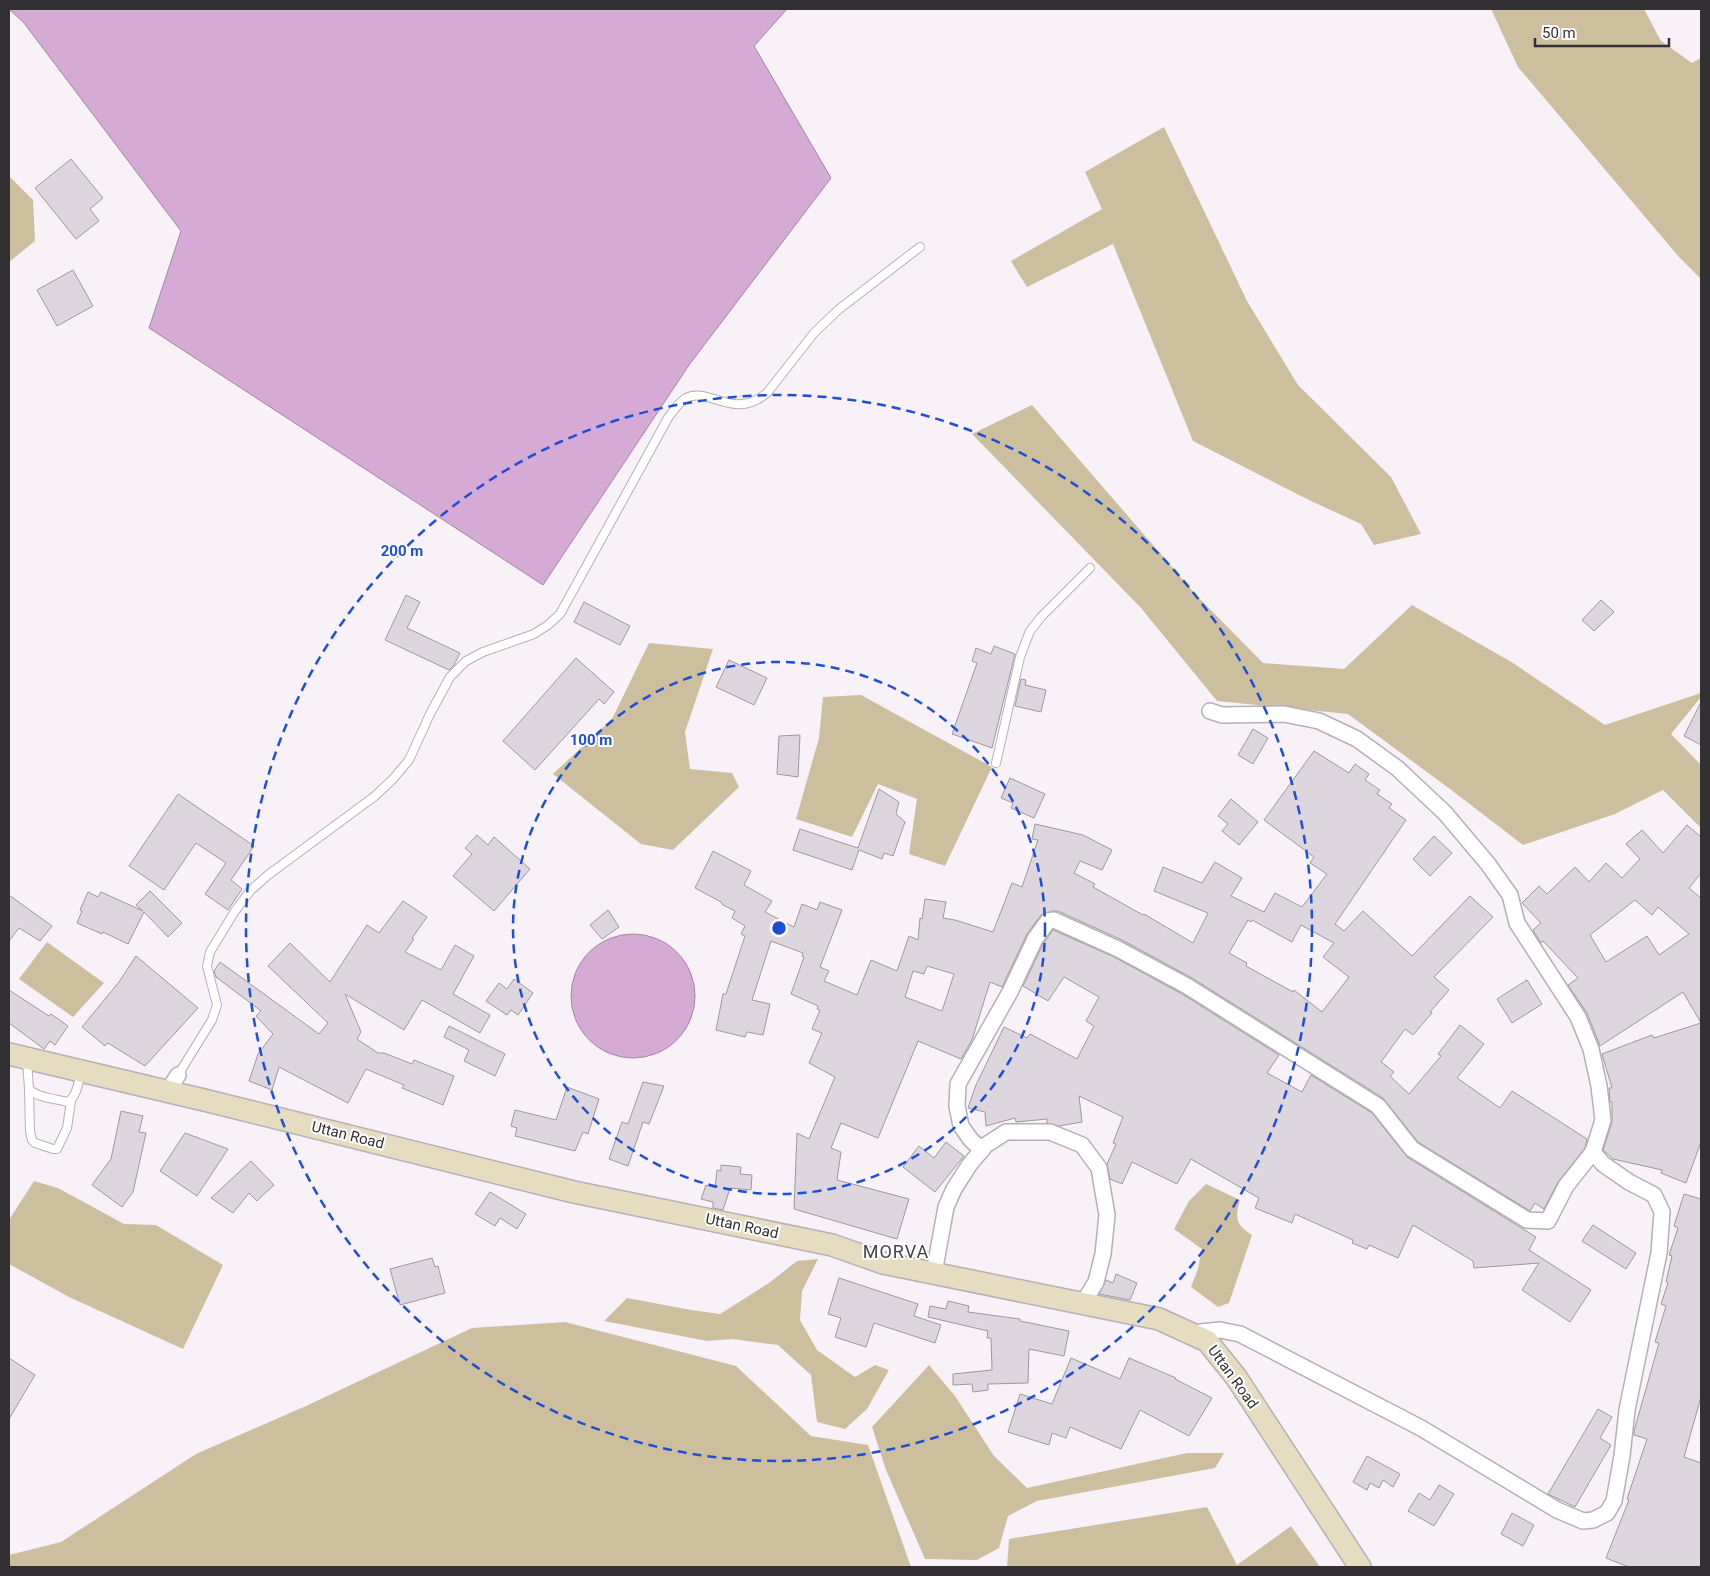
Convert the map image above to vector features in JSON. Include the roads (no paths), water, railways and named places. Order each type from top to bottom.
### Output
[{"type":"main road","name":"Uttan Road","points":[[18,1056],[81,1071],[173,1083],[574,1192],[832,1245],[883,1263],[1159,1319],[1208,1341],[1236,1377],[1360,1567]]},
{"type":"street","points":[[982,1150],[971,1140],[961,1126],[957,1106],[958,1084],[1010,992],[1035,939],[1048,921],[1054,920],[1118,949],[1187,986],[1378,1106],[1412,1149],[1527,1220],[1548,1221],[1566,1186],[1593,1152],[1604,1120],[1591,1049],[1578,1017],[1517,924],[1510,895],[1488,864],[1445,813],[1397,768],[1357,739],[1319,721],[1284,714],[1222,715],[1210,711]]},
{"type":"street","points":[[934,1273],[946,1207],[954,1189],[986,1145],[1006,1132],[1050,1132],[1082,1145],[1099,1168],[1107,1215],[1103,1254],[1096,1282],[1083,1303]]},
{"type":"street","points":[[1189,1333],[1220,1330],[1240,1334],[1421,1428],[1556,1510],[1583,1521],[1593,1520],[1607,1513],[1614,1501],[1622,1456],[1627,1410],[1659,1253],[1662,1212],[1654,1196],[1628,1182],[1604,1164],[1593,1152]]},
{"type":"lane","points":[[173,1083],[212,1020],[217,1005],[207,966],[210,952],[235,911],[250,891],[268,875],[375,796],[393,779],[409,760],[430,714],[450,678],[466,661],[484,652],[534,634],[560,614],[668,418],[676,407],[686,398],[695,395],[737,404],[747,404],[758,400],[767,393],[814,333],[838,310],[920,247]]},
{"type":"lane","points":[[996,763],[1020,657],[1030,631],[1041,617],[1090,568]]},
{"type":"lane","points":[[18,1056],[29,1089],[30,1132],[32,1140],[53,1150],[57,1149],[67,1128],[71,1101],[81,1071]]},
{"type":"lane","points":[[29,1089],[31,1092],[47,1097],[71,1101]]},
{"type":"district","name":"MORVA","points":[[896,1252]]}]
